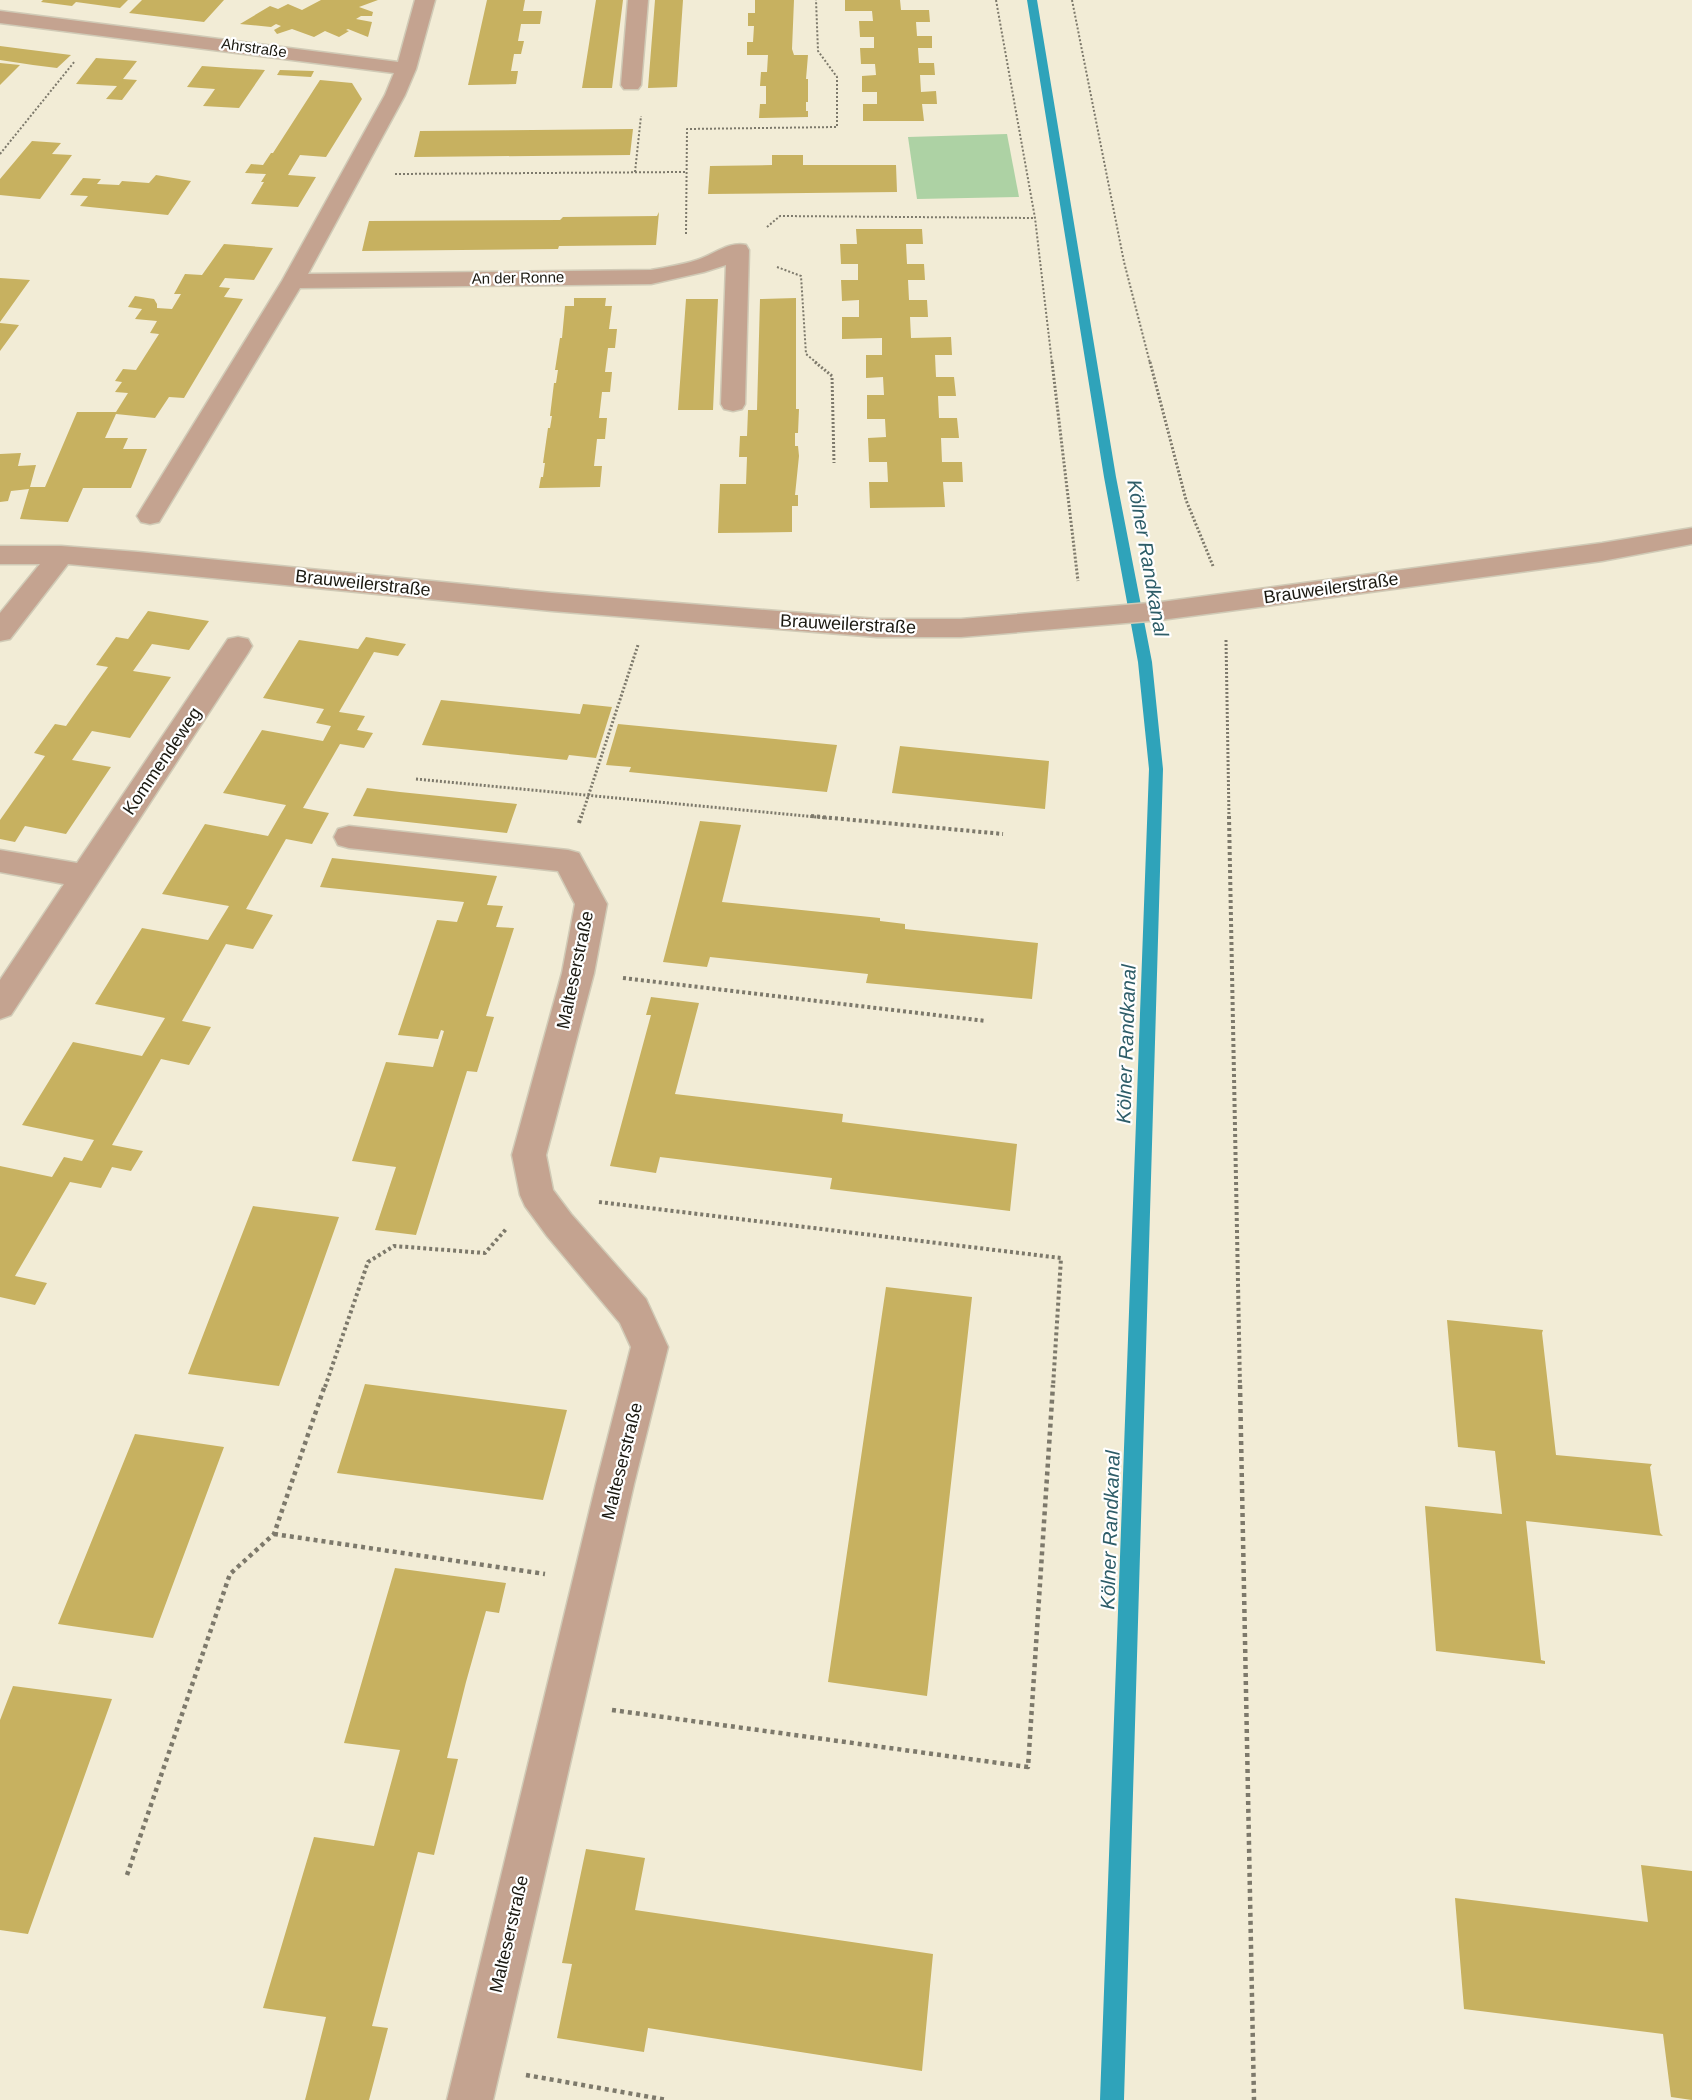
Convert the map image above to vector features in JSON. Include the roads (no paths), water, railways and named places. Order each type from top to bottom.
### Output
[{"type":"street","points":[[150,516],[293,281],[395,95],[406,69],[425,0]]},
{"type":"street","points":[[631,85],[638,0]]},
{"type":"street","name":"Ahrstraße","points":[[0,17],[102,28],[406,69]]},
{"type":"street","name":"An der Ronne","points":[[293,281],[651,277],[698,268],[720,261],[738,250],[733,404]]},
{"type":"street","name":"Brauweilerstraße","points":[[0,555],[61,555],[552,603],[877,628],[961,628],[1161,611],[1602,552],[1692,536]]},
{"type":"street","points":[[0,632],[61,555]]},
{"type":"street","name":"Kommendeweg","points":[[0,1006],[238,646]]},
{"type":"street","name":"Malteserstraße","points":[[350,837],[568,861],[591,904],[578,973],[529,1155],[537,1195],[559,1225],[633,1311],[650,1347],[474,2083]]},
{"type":"street","points":[[0,861],[85,876]]},
{"type":"waterway","name":"Kölner Randkanal","points":[[1032,0],[1110,477],[1145,662],[1156,769],[1112,2100]]}]
